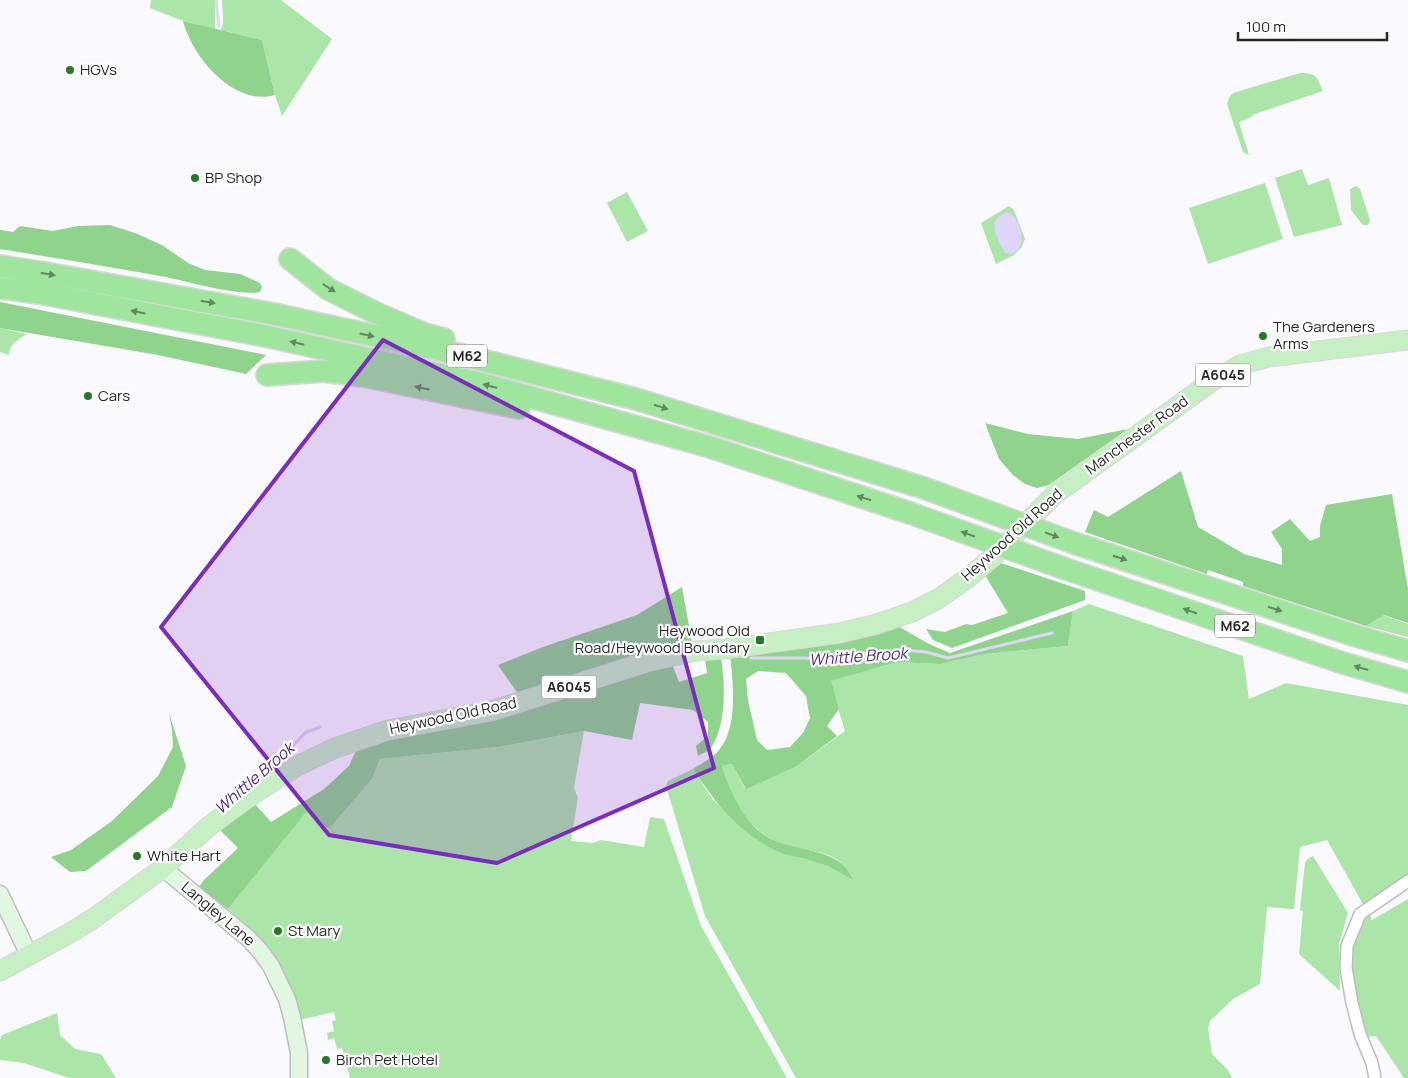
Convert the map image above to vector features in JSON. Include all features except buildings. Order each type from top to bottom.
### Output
[{"type":"highway","name":"M62","points":[[290,259],[328,289],[376,313],[425,334],[569,373],[636,399]]},
{"type":"highway","name":"M62","points":[[0,266],[274,314],[454,353],[636,399],[924,488],[1074,543],[1343,632],[1408,651]]},
{"type":"highway","name":"M62","points":[[0,288],[39,293],[265,336],[454,378],[710,447],[910,513],[1063,568],[1343,663],[1408,682]]},
{"type":"highway","name":"M62","points":[[267,375],[323,371],[364,376],[710,447]]},
{"type":"main road","name":"Manchester Road","points":[[1069,484],[1211,382],[1240,365],[1269,356],[1408,340]]},
{"type":"main road","name":"Heywood Old Road","points":[[0,971],[94,918],[164,868],[208,827],[249,797],[297,766],[335,748],[388,730],[491,711],[660,659],[696,651],[725,649],[840,633],[877,624],[912,612],[938,599],[994,556],[1047,502],[1069,484]]},
{"type":"street","name":"Langley Lane","points":[[164,868],[248,938],[271,966],[287,999],[292,1018],[299,1053],[298,1078]]},
{"type":"street","points":[[1375,1078],[1372,1063],[1360,1034],[1352,1004],[1346,968],[1347,946],[1360,914],[1408,881]]},
{"type":"street","points":[[0,894],[29,956]]},
{"type":"highlighted area","points":[[383,340],[634,471],[714,768],[497,863],[329,835],[161,627]]},
{"type":"green space","points":[[151,0],[215,0],[215,29],[183,21],[150,8]]},
{"type":"green space","points":[[222,0],[281,0],[332,39],[282,116],[262,40],[221,30],[223,23]]},
{"type":"green space","points":[[183,21],[262,40],[275,95],[260,97],[245,94],[217,76],[195,49]]},
{"type":"green space","points":[[1300,73],[1316,77],[1323,91],[1252,115],[1252,117],[1239,122],[1249,155],[1243,152],[1227,104],[1229,98],[1233,93]]},
{"type":"green space","points":[[1302,169],[1308,185],[1329,178],[1342,225],[1294,237],[1275,178]]},
{"type":"green space","points":[[1265,183],[1283,239],[1208,264],[1189,208]]},
{"type":"green space","points":[[1356,186],[1360,189],[1370,220],[1368,225],[1363,225],[1351,210],[1350,189]]},
{"type":"green space","points":[[627,192],[648,231],[627,242],[607,203]]},
{"type":"green space","points":[[1009,206],[1014,210],[1025,239],[1021,248],[1014,255],[996,264],[981,223]]},
{"type":"green space","points":[[110,225],[135,233],[162,245],[188,263],[205,270],[240,274],[260,283],[262,287],[260,292],[251,293],[227,290],[166,277],[0,249],[0,230],[13,232],[20,226],[53,231],[78,226]]},
{"type":"green space","points":[[0,302],[266,355],[246,374],[158,355],[0,328]]},
{"type":"green space","points":[[0,328],[27,334],[13,345],[9,355],[0,352]]},
{"type":"green space","points":[[985,423],[1028,434],[1078,439],[1128,429],[1049,485],[1037,488],[1025,484],[1013,475],[999,459]]},
{"type":"green space","points":[[1181,471],[1198,527],[1244,554],[1282,565],[1282,549],[1271,532],[1290,519],[1310,541],[1320,537],[1320,526],[1326,505],[1392,494],[1408,589],[1408,623],[1384,615],[1366,626],[1243,586],[1243,582],[1208,570],[1207,574],[1085,532],[1094,510],[1108,517]]},
{"type":"green space","points":[[995,561],[1085,591],[1085,600],[952,648],[933,640],[926,629],[945,632],[966,624],[972,625],[1008,613],[983,572]]},
{"type":"green space","points":[[682,587],[692,642],[519,695],[498,665],[543,647],[637,615]]},
{"type":"green space","points":[[1089,604],[1243,656],[1249,699],[1286,683],[1408,705],[1408,877],[1364,906],[1327,840],[1300,847],[1294,909],[1267,907],[1260,984],[1233,999],[1210,1021],[1208,1029],[1212,1054],[1228,1070],[1232,1078],[796,1078],[705,916],[666,786],[668,781],[693,769],[713,800],[785,854],[815,861],[853,877],[845,866],[837,860],[820,853],[774,840],[755,827],[735,798],[722,766],[732,764],[745,788],[797,766],[845,731],[830,681],[897,662],[940,664],[985,654],[1068,646],[1073,611]]},
{"type":"green space","points":[[1073,611],[1068,646],[985,654],[940,664],[897,662],[831,681],[839,709],[827,726],[837,736],[797,766],[746,789],[732,764],[722,766],[741,810],[757,829],[776,841],[818,852],[834,859],[843,864],[853,878],[851,879],[838,871],[810,860],[784,854],[755,839],[721,807],[693,769],[713,756],[722,747],[727,735],[733,708],[730,654],[896,625],[929,644],[950,653]],"holes":[[[758,671],[786,673],[806,696],[810,718],[803,733],[790,747],[767,750],[757,740],[748,700],[746,679]]]},
{"type":"green space","points":[[1383,615],[1408,624],[1408,637],[1366,626]]},
{"type":"green space","points":[[721,657],[724,703],[720,727],[711,748],[698,756],[696,746],[708,736],[708,722],[693,710],[640,703],[632,740],[584,731],[498,747],[380,759],[372,779],[329,829],[306,812],[228,909],[199,887],[238,848],[218,828],[255,804],[271,822],[324,789],[349,766],[357,748],[395,736],[672,664],[679,682],[707,673],[705,659]]},
{"type":"green space","points":[[169,713],[186,766],[172,807],[86,871],[70,872],[51,857],[71,850],[112,821],[158,776],[173,747]]},
{"type":"green space","points":[[584,731],[574,788],[578,798],[571,841],[593,843],[601,840],[644,847],[650,817],[664,819],[701,926],[787,1078],[350,1078],[342,1048],[337,1049],[334,1038],[328,1040],[327,1033],[334,1031],[332,1021],[336,1020],[334,1012],[299,1020],[277,963],[255,932],[228,909],[306,811],[329,829],[372,779],[380,759],[498,747]]},
{"type":"green space","points":[[1313,856],[1348,913],[1339,944],[1340,991],[1299,954],[1303,911],[1300,910],[1305,862]]},
{"type":"green space","points":[[1408,899],[1408,1078],[1404,1078],[1376,1036],[1366,1037],[1355,987],[1351,952],[1360,927],[1369,913],[1372,920]]},
{"type":"green space","points":[[57,1013],[60,1035],[75,1049],[101,1054],[116,1078],[69,1078],[24,1063],[0,1060],[0,1041],[2,1035]]},
{"type":"shaded area","points":[[1007,212],[1019,224],[1021,231],[1021,244],[1012,254],[1005,253],[996,236],[994,225],[1000,216]]},
{"type":"waterway","points":[[216,0],[219,26]]},
{"type":"waterway","name":"Whittle Brook","points":[[751,658],[827,660],[852,653],[905,650],[926,652],[948,658],[1052,633]]},
{"type":"waterway","name":"Whittle Brook","points":[[215,811],[288,751],[305,733],[320,727]]},
{"type":"place","name":"HGVs","points":[[70,70]]},
{"type":"place","name":"BP Shop","points":[[195,178]]},
{"type":"place","name":"The Gardeners Arms","points":[[1263,336]]},
{"type":"place","name":"Cars","points":[[88,396]]},
{"type":"place","name":"Heywood Old Road/Heywood Boundary","points":[[760,640]]},
{"type":"place","name":"White Hart","points":[[137,856]]},
{"type":"place","name":"St Mary","points":[[278,931]]},
{"type":"place","name":"Birch Pet Hotel","points":[[326,1060]]}]
